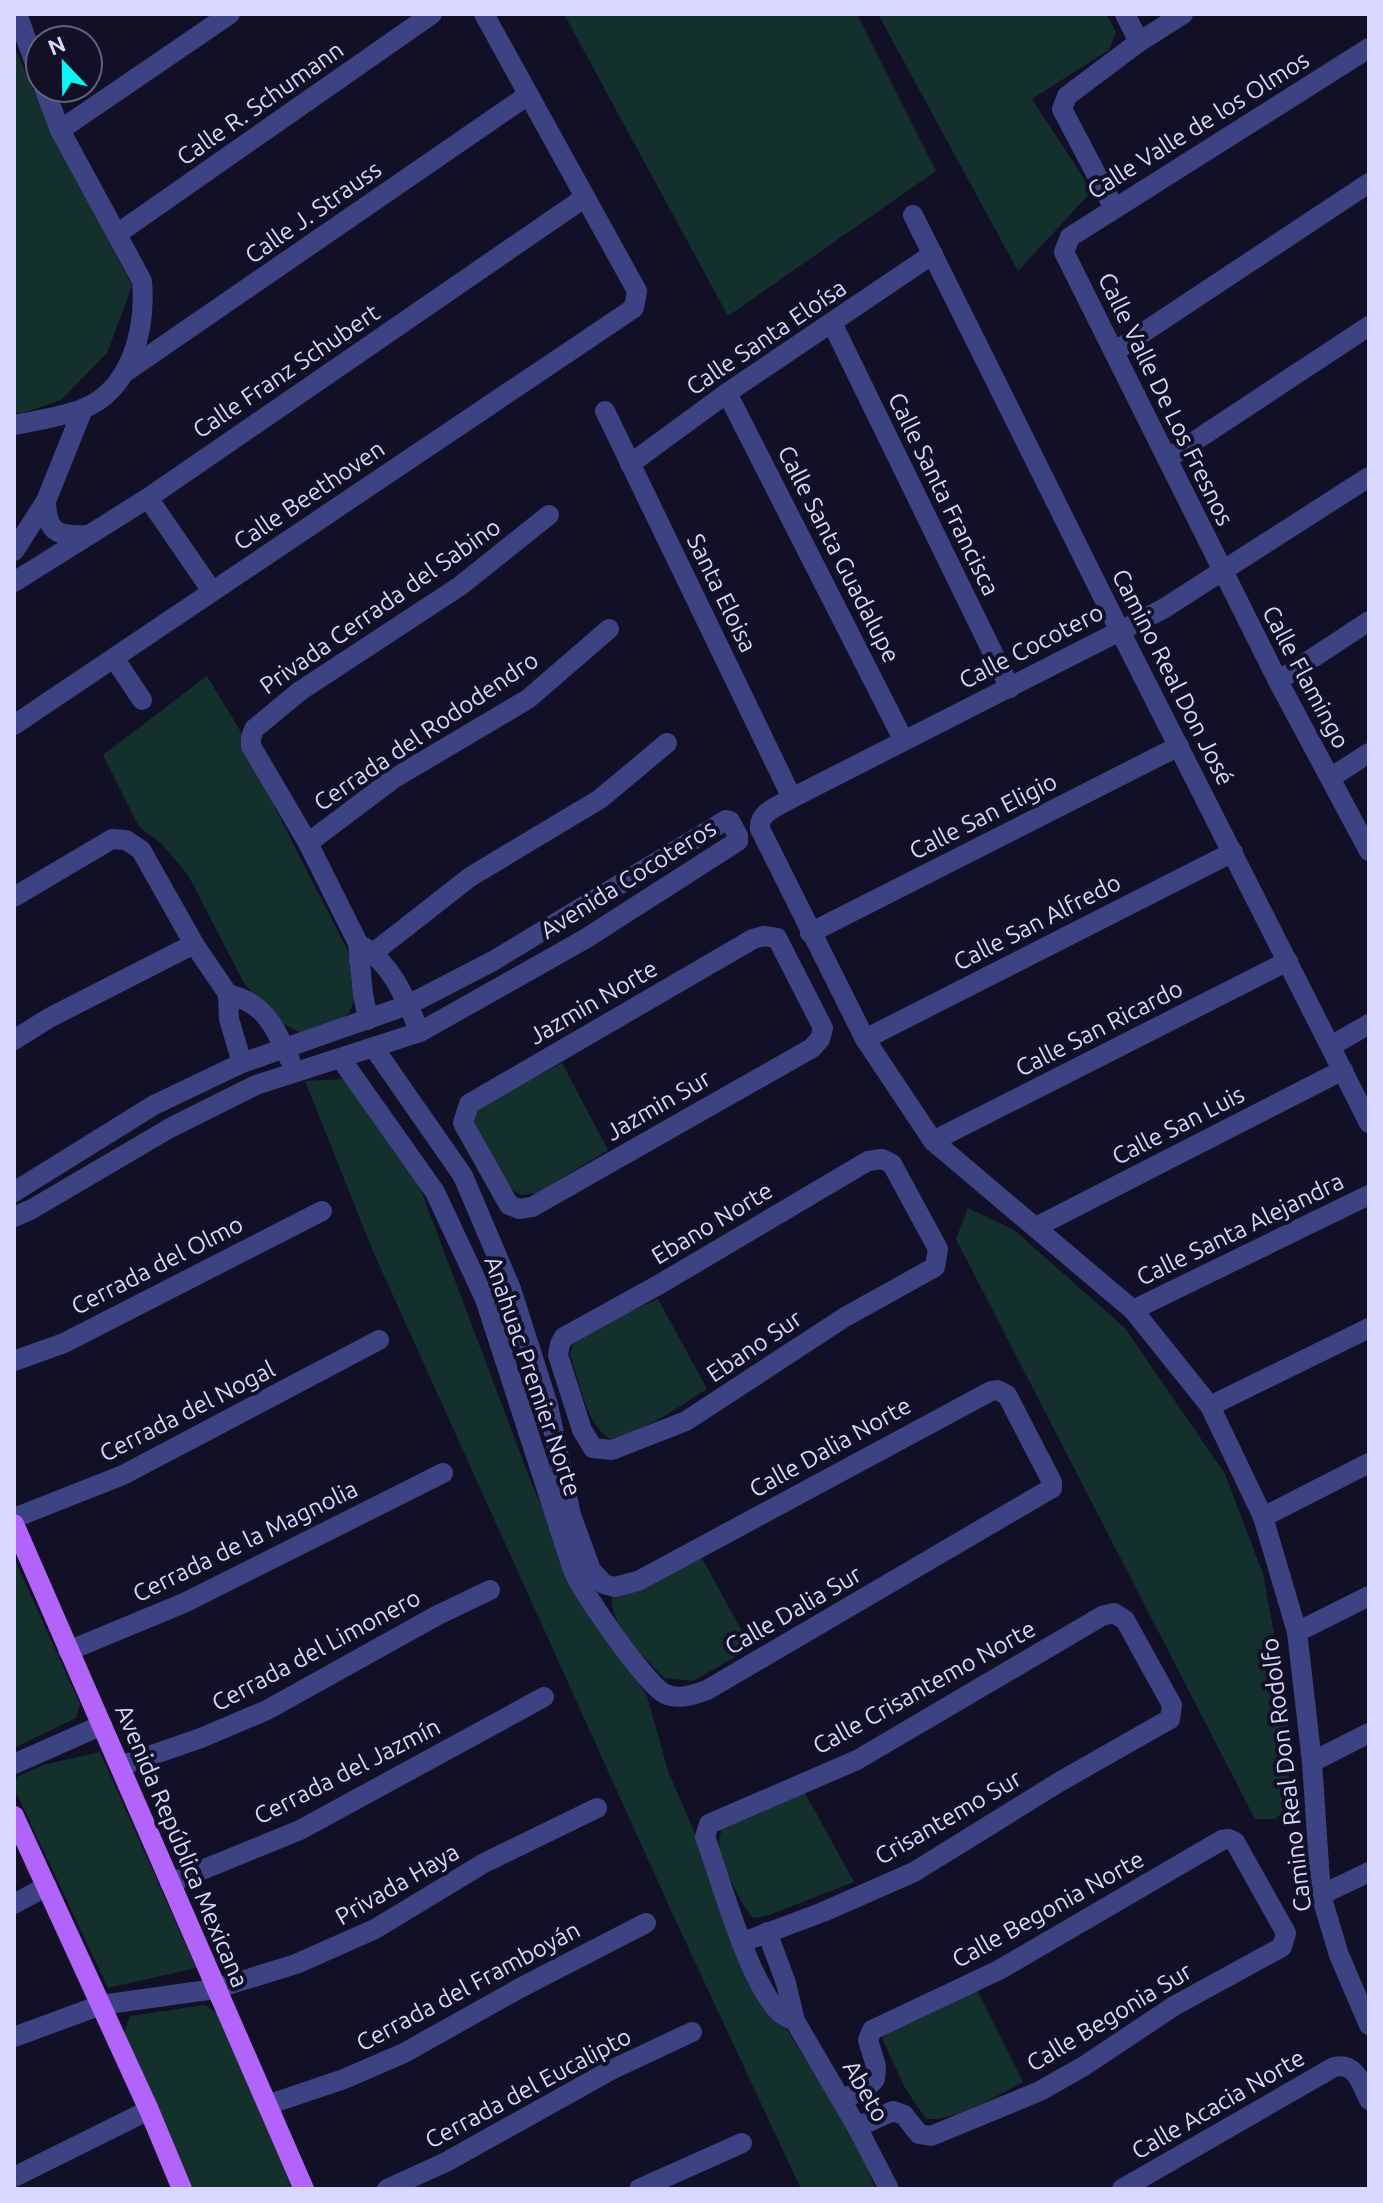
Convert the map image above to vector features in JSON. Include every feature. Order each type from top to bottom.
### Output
[{"type":"main road","name":"Avenida República Mexicana","points":[[14,1521],[304,2189]]},
{"type":"main road","points":[[14,1816],[182,2189]]},
{"type":"street","points":[[17,14],[24,33]]},
{"type":"street","points":[[60,130],[230,14]]},
{"type":"street","name":"Calle R. Schumann","points":[[117,234],[432,14]]},
{"type":"street","points":[[484,14],[584,198]]},
{"type":"street","points":[[1125,14],[1139,42]]},
{"type":"street","points":[[1114,208],[1062,109],[1063,102],[1139,42],[1183,14]]},
{"type":"street","name":"Calle Valle de los Olmos","points":[[1064,252],[1070,237],[1369,48]]},
{"type":"street","name":"Calle J. Strauss","points":[[83,409],[106,394],[127,371],[528,95]]},
{"type":"street","points":[[50,104],[60,130],[142,281],[144,305],[140,333],[127,371]]},
{"type":"street","points":[[1114,352],[1369,183]]},
{"type":"street","name":"Calle Beethoven","points":[[14,725],[634,308],[637,291],[584,198]]},
{"type":"street","name":"Calle Franz Schubert","points":[[14,582],[148,498],[584,198]]},
{"type":"street","name":"Camino Real Don José","points":[[913,215],[1369,1123]]},
{"type":"street","name":"Calle Valle De Los Fresnos","points":[[1064,252],[1169,458],[1221,569]]},
{"type":"street","name":"Calle Santa Eloísa","points":[[630,464],[727,393],[933,254]]},
{"type":"street","name":"Calle Santa Francisca","points":[[832,323],[1010,688]]},
{"type":"street","points":[[1169,458],[1369,326]]},
{"type":"street","name":"Calle Santa Guadalupe","points":[[727,393],[903,739]]},
{"type":"street","points":[[14,425],[83,409]]},
{"type":"street","points":[[14,551],[46,501],[83,409]]},
{"type":"street","name":"Santa Eloisa","points":[[605,411],[792,798]]},
{"type":"street","points":[[36,421],[57,438],[67,453]]},
{"type":"street","name":"Calle Cocotero","points":[[760,829],[761,816],[792,798],[1166,607],[1369,477]]},
{"type":"street","points":[[148,498],[212,591]]},
{"type":"street","points":[[46,501],[47,516],[55,531],[62,535],[89,535]]},
{"type":"street","name":"Privada Cerrada del Sabino","points":[[308,843],[251,746],[254,729],[300,691],[460,586],[549,515]]},
{"type":"street","name":"Calle Flamingo","points":[[1221,569],[1369,851]]},
{"type":"street","points":[[1278,681],[1369,621]]},
{"type":"street","name":"Cerrada del Rododendro","points":[[308,843],[393,779],[528,699],[609,629]]},
{"type":"street","points":[[114,658],[142,700]]},
{"type":"street","points":[[363,952],[470,877],[600,799],[667,743]]},
{"type":"street","name":"Calle San Eligio","points":[[810,933],[1179,746]]},
{"type":"street","points":[[1330,778],[1369,753]]},
{"type":"street","name":"Avenida Cocoteros","points":[[14,1192],[154,1105],[242,1063],[408,1005],[493,961],[726,820],[730,821],[738,836],[738,841],[585,939],[420,1032],[256,1085],[170,1128],[14,1217]]},
{"type":"street","name":"Camino Real Don Rodolfo","points":[[760,829],[865,1039],[933,1141],[1133,1310],[1210,1406],[1263,1517],[1297,1632],[1312,1762],[1321,1895],[1339,1955],[1366,2014]]},
{"type":"street","points":[[14,897],[112,839],[126,840],[141,850],[194,944],[228,994],[229,1019],[242,1063]]},
{"type":"street","points":[[308,843],[363,952],[396,982],[420,1032]]},
{"type":"street","name":"Calle San Alfredo","points":[[865,1039],[1233,852]]},
{"type":"street","name":"Jazmin Norte","points":[[485,1166],[463,1123],[469,1104],[753,939],[764,936],[777,938],[804,988]]},
{"type":"street","points":[[14,1040],[49,1018],[194,944]]},
{"type":"street","points":[[363,952],[368,1020]]},
{"type":"street","name":"Calle San Ricardo","points":[[933,1141],[1288,961]]},
{"type":"street","name":"Jazmin Sur","points":[[485,1166],[509,1205],[519,1209],[545,1200],[812,1048],[820,1039],[823,1028],[804,988]]},
{"type":"street","points":[[228,994],[248,1000],[259,1008],[295,1070]]},
{"type":"street","points":[[1331,1046],[1369,1024]]},
{"type":"street","name":"Anahuac Premier Norte","points":[[374,1048],[463,1176],[511,1289],[548,1405],[573,1570],[586,1597]]},
{"type":"street","name":"Anahuac Premier Norte","points":[[341,1059],[435,1192],[485,1299],[522,1416],[563,1517],[591,1570],[604,1584]]},
{"type":"street","name":"Calle San Luis","points":[[1036,1227],[1343,1070]]},
{"type":"street","name":"Ebano Norte","points":[[570,1394],[558,1355],[564,1337],[868,1161],[882,1159],[892,1164],[919,1211]]},
{"type":"street","points":[[435,1192],[485,1166]]},
{"type":"street","name":"Calle Santa Alejandra","points":[[1133,1310],[1369,1195]]},
{"type":"street","name":"Cerrada del Olmo","points":[[14,1361],[64,1343],[322,1211]]},
{"type":"street","name":"Ebano Sur","points":[[570,1394],[585,1439],[593,1448],[612,1450],[686,1421],[845,1317],[935,1267],[939,1258],[938,1249],[919,1211]]},
{"type":"street","points":[[1210,1406],[1369,1328]]},
{"type":"street","name":"Cerrada del Nogal","points":[[14,1521],[123,1475],[379,1340]]},
{"type":"street","name":"Calle Dalia Norte","points":[[586,1597],[604,1584],[614,1587],[638,1581],[991,1391],[997,1390],[1007,1395],[1052,1482],[1052,1488]]},
{"type":"street","points":[[522,1416],[570,1394]]},
{"type":"street","points":[[1263,1517],[1369,1463]]},
{"type":"street","name":"Cerrada de la Magnolia","points":[[68,1651],[184,1603],[443,1473]]},
{"type":"street","name":"Calle Dalia Sur","points":[[586,1597],[656,1689],[677,1697],[690,1696],[707,1690],[1052,1488]]},
{"type":"street","name":"Cerrada del Limonero","points":[[120,1766],[201,1738],[267,1710],[424,1622],[490,1590]]},
{"type":"street","points":[[1297,1632],[1369,1596]]},
{"type":"street","name":"Calle Crisantemo Norte","points":[[743,1942],[705,1837],[706,1827],[713,1820],[857,1760],[1108,1614],[1114,1613],[1125,1620],[1147,1657]]},
{"type":"street","name":"Crisantemo Sur","points":[[743,1942],[823,1912],[914,1872],[1071,1775],[1166,1722],[1173,1714],[1172,1705],[1147,1657]]},
{"type":"street","name":"Cerrada del Jazmín","points":[[170,1883],[300,1830],[544,1697]]},
{"type":"street","points":[[14,1764],[102,1725]]},
{"type":"street","points":[[1312,1762],[1369,1733]]},
{"type":"street","name":"Privada Haya","points":[[14,2037],[101,2005],[215,1989],[296,1964],[375,1929],[524,1842],[597,1808]]},
{"type":"street","name":"Calle Begonia Norte","points":[[841,2099],[871,2085],[875,2079],[876,2066],[868,2040],[872,2030],[999,1970],[1222,1840],[1235,1842],[1261,1886]]},
{"type":"street","points":[[1321,1895],[1369,1872]]},
{"type":"street","points":[[14,1904],[47,1886]]},
{"type":"street","name":"Calle Begonia Sur","points":[[857,2127],[893,2111],[904,2115],[919,2134],[928,2137],[1040,2091],[1084,2066],[1174,2006],[1282,1947],[1286,1933],[1261,1886]]},
{"type":"street","name":"Cerrada del Framboyán","points":[[267,2105],[344,2079],[404,2053],[646,1923]]},
{"type":"street","points":[[767,1932],[786,1983],[795,2021]]},
{"type":"street","points":[[743,1942],[768,1997],[780,2014],[795,2021]]},
{"type":"street","name":"Abeto","points":[[795,2021],[889,2189]]},
{"type":"street","name":"Cerrada del Eucalipto","points":[[387,2189],[446,2162],[611,2070],[692,2032]]},
{"type":"street","name":"Calle Acacia Norte","points":[[1122,2189],[1334,2067],[1347,2066],[1354,2071],[1369,2100]]},
{"type":"street","points":[[14,2177],[149,2110]]},
{"type":"street","points":[[639,2189],[742,2143]]},
{"type":"green space","points":[[564,14],[857,14],[936,171],[728,316]]},
{"type":"green space","points":[[878,14],[1106,14],[1116,32],[1109,50],[1032,99],[1092,191],[1018,271]]},
{"type":"green space","points":[[14,46],[24,69],[24,104],[39,104],[132,286],[107,353],[61,400],[21,414],[14,412]]},
{"type":"green space","points":[[207,676],[244,737],[277,812],[348,951],[357,993],[349,1013],[339,1020],[301,1033],[272,1018],[244,983],[188,875],[161,843],[139,827],[103,755]]},
{"type":"green space","points":[[562,1063],[608,1150],[537,1193],[521,1195],[510,1188],[475,1127],[475,1113],[489,1102]]},
{"type":"green space","points":[[346,1079],[414,1172],[531,1482],[586,1608],[647,1696],[668,1771],[762,1989],[859,2146],[875,2189],[801,2189],[674,1917],[372,1249],[305,1081]]},
{"type":"green space","points":[[968,1208],[1014,1230],[1125,1328],[1225,1474],[1263,1574],[1289,1717],[1289,1807],[1275,1819],[1255,1819],[956,1239]]},
{"type":"green space","points":[[658,1299],[707,1389],[648,1425],[610,1439],[595,1423],[584,1401],[570,1355],[573,1344],[581,1334]]},
{"type":"green space","points":[[14,1558],[80,1704],[76,1718],[14,1748]]},
{"type":"green space","points":[[702,1558],[751,1648],[693,1681],[664,1678],[622,1629],[616,1618],[612,1597]]},
{"type":"green space","points":[[100,1752],[196,1968],[108,1988],[14,1788],[17,1777],[43,1765]]},
{"type":"green space","points":[[805,1793],[854,1882],[769,1915],[753,1918],[737,1894],[723,1860],[719,1842],[722,1829]]},
{"type":"green space","points":[[977,1990],[1023,2082],[963,2112],[926,2119],[905,2088],[881,2036]]},
{"type":"green space","points":[[205,2005],[219,2015],[297,2189],[192,2189],[124,2033],[130,2016]]}]
